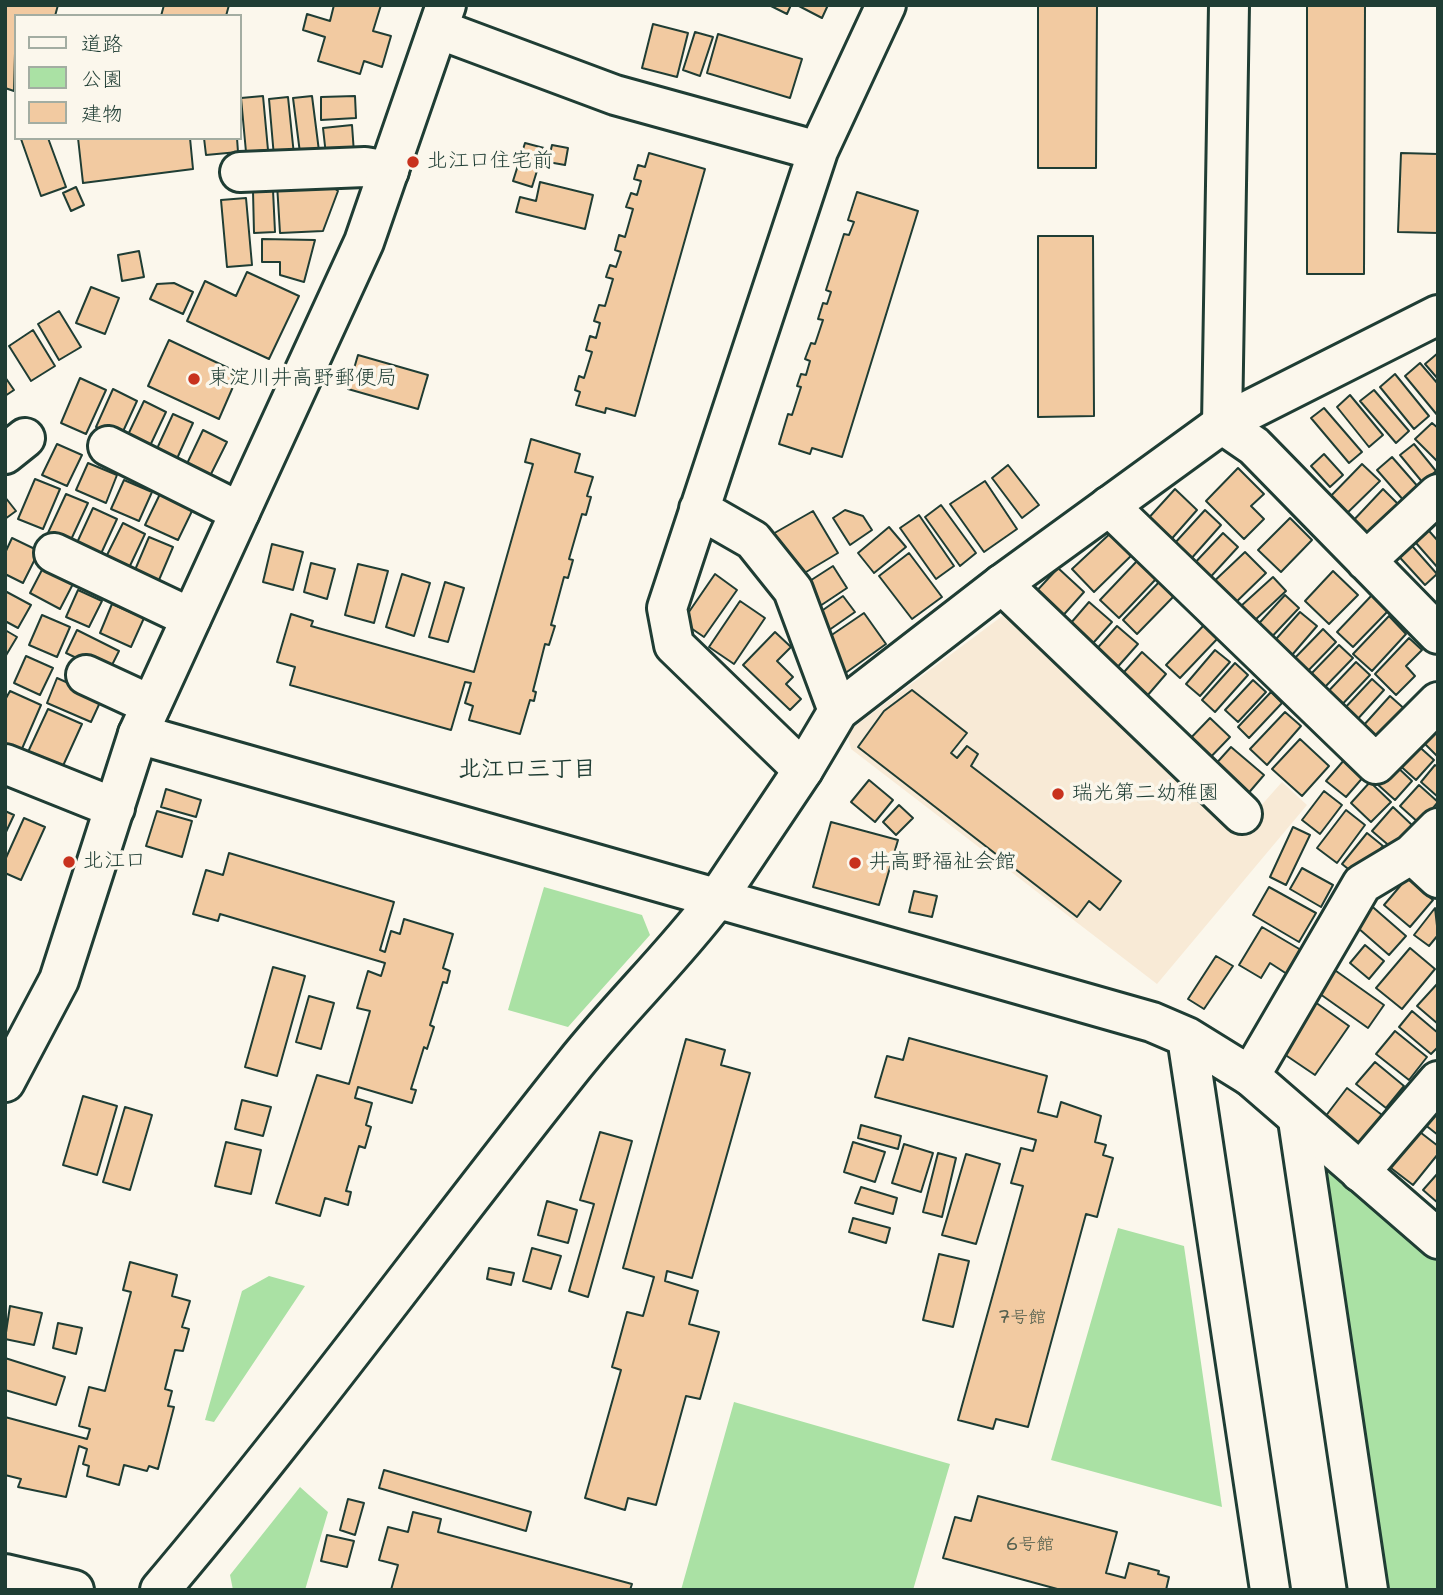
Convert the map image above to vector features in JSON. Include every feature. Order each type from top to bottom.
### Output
[{"type":"street","points":[[803,770],[674,645],[667,608],[818,151],[887,5]]},
{"type":"street","points":[[1222,424],[1229,5]]},
{"type":"street","points":[[5,1082],[59,980],[145,720],[364,242],[442,17],[615,95],[818,151]]},
{"type":"street","points":[[240,172],[365,167],[389,171]]},
{"type":"street","points":[[160,1590],[222,1516],[576,1062],[685,941],[716,900],[803,770],[838,711],[1002,584],[1222,424],[1435,324]]},
{"type":"street","points":[[1222,424],[1254,446],[1438,634]]},
{"type":"street","points":[[108,446],[240,512]]},
{"type":"street","points":[[1366,561],[1438,494]]},
{"type":"street","points":[[1109,506],[1376,764],[1438,702]]},
{"type":"street","points":[[699,509],[753,540],[793,590],[838,711]]},
{"type":"street","points":[[54,553],[191,618]]},
{"type":"street","points":[[1002,584],[1242,814]]},
{"type":"street","points":[[86,675],[145,720],[716,900],[1152,1022],[1187,1037],[1250,1076],[1438,1239]]},
{"type":"street","points":[[5,764],[115,808]]},
{"type":"street","points":[[1250,1076],[1362,884],[1429,853]]},
{"type":"street","points":[[1187,1037],[1270,1590]]},
{"type":"street","points":[[1360,1172],[1438,1081]]},
{"type":"street","points":[[1298,1120],[1368,1590]]},
{"type":"street","points":[[5,1574],[74,1590]]},
{"type":"shaded area","name":"瑞光第二幼稚園","points":[[1013,608],[1242,827],[1282,782],[1307,805],[1157,984],[851,749],[847,732]]},
{"type":"green space","points":[[544,887],[642,915],[650,935],[568,1027],[508,1010]]},
{"type":"green space","points":[[1328,1168],[1438,1262],[1438,1590],[1381,1590],[1317,1175]]},
{"type":"green space","points":[[1118,1228],[1184,1246],[1222,1507],[1051,1460]]},
{"type":"green space","points":[[269,1276],[305,1286],[214,1422],[205,1420],[242,1291]]},
{"type":"green space","points":[[734,1402],[950,1464],[913,1590],[681,1590]]},
{"type":"green space","points":[[300,1487],[328,1512],[305,1590],[233,1590],[230,1575]]},
{"type":"building","points":[[5,5],[58,5],[56,14],[14,14],[14,91],[5,88]]},
{"type":"building","points":[[164,5],[229,5],[227,14],[162,14]]},
{"type":"building","points":[[334,5],[381,5],[373,31],[391,36],[382,67],[364,61],[360,74],[318,61],[325,37],[303,30],[307,14],[330,21]]},
{"type":"building","points":[[769,5],[791,5],[787,14]]},
{"type":"building","points":[[797,5],[828,5],[822,18]]},
{"type":"building","points":[[1038,5],[1097,5],[1096,168],[1038,168]]},
{"type":"building","points":[[1307,5],[1365,5],[1364,274],[1307,274]]},
{"type":"building","points":[[653,24],[688,33],[677,77],[642,68]]},
{"type":"building","points":[[695,32],[713,37],[700,76],[683,70]]},
{"type":"building","points":[[718,34],[802,59],[790,98],[707,73]]},
{"type":"building","points":[[263,96],[268,150],[246,152],[242,98]]},
{"type":"building","points":[[312,96],[319,151],[300,153],[293,98]]},
{"type":"building","points":[[355,96],[356,118],[321,120],[321,97]]},
{"type":"building","points":[[288,97],[294,155],[274,157],[269,99]]},
{"type":"building","points":[[352,125],[354,153],[326,155],[323,128]]},
{"type":"building","points":[[21,140],[49,140],[66,187],[41,196]]},
{"type":"building","points":[[78,140],[190,140],[193,169],[83,183]]},
{"type":"building","points":[[204,140],[237,140],[238,152],[206,155]]},
{"type":"building","points":[[525,143],[544,148],[532,187],[513,181]]},
{"type":"building","points":[[552,145],[568,148],[565,165],[548,162]]},
{"type":"building","points":[[649,153],[705,169],[635,416],[606,408],[605,413],[576,405],[580,392],[575,390],[579,376],[584,378],[592,352],[586,350],[590,336],[596,338],[600,323],[594,321],[599,305],[605,306],[613,279],[606,277],[610,265],[616,267],[621,252],[615,250],[619,235],[625,237],[633,209],[626,207],[631,193],[637,195],[641,181],[634,179],[638,165],[645,167]]},
{"type":"building","points":[[1401,153],[1438,154],[1438,233],[1398,232]]},
{"type":"building","points":[[325,181],[338,191],[323,231],[280,233],[277,184]]},
{"type":"building","points":[[540,182],[593,195],[585,229],[516,212],[520,197],[536,201]]},
{"type":"building","points":[[76,187],[84,205],[71,211],[63,193]]},
{"type":"building","points":[[273,190],[275,232],[254,233],[253,191]]},
{"type":"building","points":[[857,192],[918,211],[842,457],[812,448],[810,454],[779,444],[788,414],[792,415],[801,387],[797,386],[801,374],[806,375],[810,361],[805,359],[811,343],[815,344],[823,320],[818,319],[823,303],[827,304],[831,292],[826,290],[844,234],[849,235],[854,222],[848,220]]},
{"type":"building","points":[[246,198],[252,265],[227,267],[221,200]]},
{"type":"building","points":[[1038,236],[1093,236],[1094,416],[1038,417]]},
{"type":"building","points":[[262,239],[315,240],[304,282],[280,275],[280,262],[262,262]]},
{"type":"building","points":[[139,251],[144,277],[122,281],[118,255]]},
{"type":"building","points":[[247,272],[299,296],[269,359],[187,321],[205,281],[236,296]]},
{"type":"building","points":[[174,283],[193,292],[183,314],[150,299],[157,284]]},
{"type":"building","points":[[91,287],[119,298],[105,334],[76,323]]},
{"type":"building","points":[[59,311],[81,347],[59,360],[38,324]]},
{"type":"building","points":[[33,330],[55,366],[31,381],[9,346]]},
{"type":"building","points":[[169,340],[239,373],[219,419],[148,386]]},
{"type":"building","points":[[1438,353],[1438,379],[1425,364]]},
{"type":"building","points":[[358,355],[428,375],[418,409],[348,389]]},
{"type":"building","points":[[1420,363],[1438,384],[1438,416],[1405,376]]},
{"type":"building","points":[[1395,374],[1429,416],[1414,429],[1380,387]]},
{"type":"building","points":[[5,377],[14,390],[5,396]]},
{"type":"building","points":[[80,378],[106,390],[86,434],[61,423]]},
{"type":"building","points":[[113,389],[137,401],[120,438],[96,427]]},
{"type":"building","points":[[1374,390],[1409,431],[1396,443],[1360,401]]},
{"type":"building","points":[[1350,395],[1383,435],[1369,447],[1337,407]]},
{"type":"building","points":[[144,401],[166,412],[148,450],[126,439]]},
{"type":"building","points":[[1324,408],[1362,452],[1349,463],[1311,418]]},
{"type":"building","points":[[173,414],[193,423],[175,463],[155,453]]},
{"type":"building","points":[[1432,423],[1438,428],[1438,462],[1415,439]]},
{"type":"building","points":[[203,430],[227,442],[207,482],[184,470]]},
{"type":"building","points":[[531,439],[580,454],[575,472],[593,477],[587,496],[591,497],[586,515],[582,514],[569,559],[573,560],[568,578],[564,577],[551,625],[555,626],[549,645],[545,644],[533,691],[536,692],[534,701],[530,700],[520,734],[469,720],[473,706],[465,703],[471,683],[465,682],[451,730],[290,685],[295,667],[277,662],[291,614],[313,621],[311,626],[474,672],[533,464],[525,462]]},
{"type":"building","points":[[57,444],[82,455],[67,486],[42,475]]},
{"type":"building","points":[[1414,444],[1436,471],[1423,483],[1400,455]]},
{"type":"building","points":[[1324,454],[1343,475],[1330,487],[1311,466]]},
{"type":"building","points":[[1392,457],[1420,489],[1405,502],[1377,470]]},
{"type":"building","points":[[88,463],[117,475],[106,503],[76,490]]},
{"type":"building","points":[[1362,464],[1380,481],[1341,519],[1325,502]]},
{"type":"building","points":[[1008,465],[1039,505],[1022,518],[992,478]]},
{"type":"building","points":[[1238,468],[1264,494],[1251,506],[1264,519],[1244,539],[1206,501]]},
{"type":"building","points":[[35,479],[60,489],[43,529],[18,519]]},
{"type":"building","points":[[124,480],[152,492],[139,521],[111,509]]},
{"type":"building","points":[[985,481],[1017,529],[984,552],[950,504]]},
{"type":"building","points":[[1175,489],[1197,510],[1168,543],[1145,522]]},
{"type":"building","points":[[1383,489],[1402,508],[1369,542],[1350,524]]},
{"type":"building","points":[[66,494],[88,503],[69,544],[47,535]]},
{"type":"building","points":[[160,494],[193,509],[178,540],[145,525]]},
{"type":"building","points":[[5,497],[16,511],[5,519]]},
{"type":"building","points":[[941,505],[976,553],[960,566],[925,517]]},
{"type":"building","points":[[93,508],[117,519],[99,558],[75,547]]},
{"type":"building","points":[[845,510],[863,516],[872,530],[850,545],[833,518]]},
{"type":"building","points":[[1205,510],[1221,525],[1190,560],[1174,544]]},
{"type":"building","points":[[813,511],[838,553],[796,578],[771,535]]},
{"type":"building","points":[[919,515],[954,566],[936,579],[900,528]]},
{"type":"building","points":[[1290,518],[1312,540],[1281,572],[1258,550]]},
{"type":"building","points":[[123,523],[145,534],[128,570],[105,559]]},
{"type":"building","points":[[1422,523],[1438,541],[1438,568],[1409,535]]},
{"type":"building","points":[[889,527],[906,547],[874,573],[858,553]]},
{"type":"building","points":[[1115,529],[1136,551],[1094,592],[1072,569]]},
{"type":"building","points":[[1223,533],[1238,547],[1205,583],[1190,568]]},
{"type":"building","points":[[149,537],[173,547],[156,587],[132,577]]},
{"type":"building","points":[[12,538],[39,551],[23,583],[5,574],[5,553]]},
{"type":"building","points":[[1406,539],[1437,574],[1425,585],[1393,550]]},
{"type":"building","points":[[272,544],[303,552],[293,590],[263,582]]},
{"type":"building","points":[[1245,552],[1266,573],[1230,608],[1208,587]]},
{"type":"building","points":[[909,553],[942,597],[912,619],[879,576]]},
{"type":"building","points":[[1137,561],[1156,579],[1119,618],[1100,600]]},
{"type":"building","points":[[311,563],[335,569],[327,599],[304,592]]},
{"type":"building","points":[[358,564],[388,571],[374,623],[345,615]]},
{"type":"building","points":[[44,566],[74,582],[60,609],[30,593]]},
{"type":"building","points":[[833,566],[847,588],[817,608],[802,586]]},
{"type":"building","points":[[1058,568],[1084,592],[1059,620],[1032,596]]},
{"type":"building","points":[[1333,571],[1358,595],[1329,624],[1305,601]]},
{"type":"building","points":[[402,574],[430,583],[414,636],[386,627]]},
{"type":"building","points":[[715,574],[737,590],[704,637],[682,622]]},
{"type":"building","points":[[1273,577],[1286,591],[1254,621],[1241,606]]},
{"type":"building","points":[[1161,580],[1176,594],[1137,634],[1123,620]]},
{"type":"building","points":[[445,582],[464,588],[448,642],[429,637]]},
{"type":"building","points":[[78,590],[102,601],[89,627],[66,617]]},
{"type":"building","points":[[5,591],[31,605],[18,628],[5,621]]},
{"type":"building","points":[[1285,595],[1299,608],[1265,644],[1252,631]]},
{"type":"building","points":[[1372,595],[1388,611],[1353,647],[1337,632]]},
{"type":"building","points":[[843,596],[855,612],[822,635],[810,619]]},
{"type":"building","points":[[740,601],[765,618],[734,664],[709,647]]},
{"type":"building","points":[[1089,602],[1112,622],[1086,651],[1064,631]]},
{"type":"building","points":[[112,604],[144,618],[131,647],[100,633]]},
{"type":"building","points":[[1300,612],[1317,626],[1286,662],[1269,647]]},
{"type":"building","points":[[864,613],[886,644],[837,679],[814,647]]},
{"type":"building","points":[[42,615],[70,627],[57,657],[29,645]]},
{"type":"building","points":[[1389,616],[1406,634],[1372,671],[1353,654]]},
{"type":"building","points":[[1205,624],[1219,637],[1180,678],[1166,665]]},
{"type":"building","points":[[1117,626],[1138,644],[1114,671],[1093,653]]},
{"type":"building","points":[[1323,629],[1336,642],[1304,675],[1291,662]]},
{"type":"building","points":[[5,630],[17,637],[5,657]]},
{"type":"building","points":[[77,630],[119,651],[108,673],[66,653]]},
{"type":"building","points":[[775,632],[791,647],[777,661],[793,677],[786,684],[801,699],[790,710],[743,665]]},
{"type":"building","points":[[1409,638],[1422,650],[1406,666],[1415,676],[1396,695],[1375,674]]},
{"type":"building","points":[[1339,645],[1353,658],[1324,688],[1310,675]]},
{"type":"building","points":[[1215,650],[1230,662],[1200,696],[1186,684]]},
{"type":"building","points":[[1142,652],[1166,674],[1141,703],[1116,681]]},
{"type":"building","points":[[26,656],[53,668],[40,695],[14,683]]},
{"type":"building","points":[[1356,662],[1370,675],[1335,712],[1321,699]]},
{"type":"building","points":[[1235,663],[1248,675],[1215,712],[1202,700]]},
{"type":"building","points":[[57,678],[102,698],[91,722],[47,703]]},
{"type":"building","points":[[1372,679],[1384,690],[1355,722],[1343,710]]},
{"type":"building","points":[[1253,680],[1266,692],[1238,722],[1225,710]]},
{"type":"building","points":[[912,690],[967,733],[951,753],[957,758],[967,746],[978,754],[971,766],[1121,881],[1100,910],[1089,901],[1077,917],[858,747],[884,711]]},
{"type":"building","points":[[10,691],[41,705],[21,751],[5,744],[5,700]]},
{"type":"building","points":[[1271,692],[1282,703],[1249,738],[1238,727]]},
{"type":"building","points":[[1390,696],[1408,712],[1381,742],[1363,726]]},
{"type":"building","points":[[48,709],[82,724],[62,768],[28,752]]},
{"type":"building","points":[[1285,712],[1301,726],[1267,765],[1250,749]]},
{"type":"building","points":[[1210,718],[1230,737],[1204,764],[1184,745]]},
{"type":"building","points":[[1438,723],[1438,755],[1437,756],[1419,738]]},
{"type":"building","points":[[1300,739],[1329,766],[1302,796],[1272,769]]},
{"type":"building","points":[[1414,742],[1434,760],[1416,780],[1396,762]]},
{"type":"building","points":[[1231,747],[1264,775],[1246,796],[1213,767]]},
{"type":"building","points":[[1345,759],[1365,775],[1346,797],[1326,781]]},
{"type":"building","points":[[1393,763],[1412,781],[1395,800],[1376,783]]},
{"type":"building","points":[[1435,765],[1438,767],[1438,797],[1421,782]]},
{"type":"building","points":[[869,780],[893,800],[875,822],[851,802]]},
{"type":"building","points":[[1370,782],[1391,802],[1371,822],[1351,803]]},
{"type":"building","points":[[1419,785],[1438,802],[1420,824],[1400,806]]},
{"type":"building","points":[[166,789],[201,800],[196,817],[161,807]]},
{"type":"building","points":[[1324,791],[1342,805],[1320,834],[1302,820]]},
{"type":"building","points":[[899,805],[913,818],[896,835],[883,822]]},
{"type":"building","points":[[1393,807],[1413,826],[1393,849],[1372,831]]},
{"type":"building","points":[[1346,810],[1365,825],[1337,863],[1317,848]]},
{"type":"building","points":[[5,811],[14,815],[5,834]]},
{"type":"building","points":[[157,811],[192,821],[182,857],[146,846]]},
{"type":"building","points":[[24,818],[45,827],[21,880],[5,873],[5,860]]},
{"type":"building","name":"井高野福祉会館","points":[[831,822],[898,840],[879,905],[813,887]]},
{"type":"building","points":[[1293,827],[1310,835],[1286,885],[1270,877]]},
{"type":"building","points":[[1367,833],[1383,846],[1357,876],[1342,864]]},
{"type":"building","points":[[229,853],[394,902],[380,950],[385,952],[391,931],[400,934],[404,919],[453,934],[443,968],[450,971],[447,983],[443,982],[430,1025],[434,1027],[427,1049],[424,1047],[411,1089],[416,1090],[412,1103],[358,1087],[355,1098],[372,1103],[366,1125],[371,1127],[365,1148],[359,1146],[346,1191],[351,1192],[348,1205],[325,1198],[320,1216],[276,1203],[317,1075],[349,1084],[370,1011],[357,1008],[368,971],[381,976],[385,963],[220,914],[218,921],[193,914],[206,870],[223,875]]},
{"type":"building","points":[[1302,868],[1333,885],[1321,907],[1290,889]]},
{"type":"building","points":[[1407,878],[1433,900],[1410,927],[1384,905]]},
{"type":"building","points":[[1269,887],[1316,913],[1299,942],[1253,915]]},
{"type":"building","points":[[914,891],[937,896],[932,917],[909,912]]},
{"type":"building","points":[[1367,902],[1406,936],[1389,955],[1350,921]]},
{"type":"building","points":[[1435,908],[1438,935],[1429,946],[1414,935]]},
{"type":"building","points":[[1262,927],[1301,950],[1287,974],[1270,963],[1261,978],[1239,965]]},
{"type":"building","points":[[1365,945],[1384,961],[1369,979],[1350,963]]},
{"type":"building","points":[[1410,948],[1435,969],[1402,1009],[1376,988]]},
{"type":"building","points":[[1216,956],[1233,966],[1204,1009],[1188,999]]},
{"type":"building","points":[[1329,966],[1384,1005],[1368,1028],[1313,989]]},
{"type":"building","points":[[273,967],[305,976],[277,1076],[245,1067]]},
{"type":"building","points":[[1438,983],[1438,1024],[1417,1006]]},
{"type":"building","points":[[309,996],[334,1003],[321,1049],[296,1042]]},
{"type":"building","points":[[1315,1002],[1349,1026],[1315,1075],[1281,1052]]},
{"type":"building","points":[[1412,1011],[1438,1033],[1438,1047],[1431,1054],[1399,1027]]},
{"type":"building","points":[[1395,1031],[1427,1057],[1409,1080],[1376,1054]]},
{"type":"building","points":[[909,1038],[1047,1076],[1038,1112],[1057,1117],[1061,1102],[1101,1116],[1095,1142],[1106,1145],[1103,1155],[1113,1158],[1097,1217],[1086,1214],[1028,1427],[996,1419],[993,1429],[958,1420],[1023,1186],[1011,1183],[1021,1148],[1033,1151],[1036,1140],[875,1097],[887,1056],[903,1060]]},
{"type":"building","points":[[686,1039],[725,1050],[721,1065],[750,1073],[692,1278],[667,1271],[665,1281],[698,1291],[689,1324],[719,1332],[700,1399],[686,1396],[656,1505],[628,1498],[625,1510],[585,1498],[621,1370],[612,1367],[627,1312],[643,1316],[654,1277],[623,1268]]},
{"type":"building","points":[[1375,1062],[1404,1086],[1386,1108],[1356,1084]]},
{"type":"building","points":[[1347,1088],[1382,1115],[1360,1144],[1325,1117]]},
{"type":"building","points":[[83,1096],[117,1106],[97,1175],[63,1165]]},
{"type":"building","points":[[242,1100],[271,1107],[263,1136],[235,1129]]},
{"type":"building","points":[[125,1107],[152,1115],[130,1190],[103,1182]]},
{"type":"building","points":[[1438,1107],[1438,1135],[1424,1124]]},
{"type":"building","points":[[861,1125],[901,1136],[898,1149],[858,1138]]},
{"type":"building","points":[[1416,1129],[1438,1146],[1438,1154],[1413,1185],[1387,1165]]},
{"type":"building","points":[[600,1132],[632,1141],[588,1297],[569,1291],[594,1204],[580,1200]]},
{"type":"building","points":[[226,1142],[261,1150],[251,1194],[215,1186]]},
{"type":"building","points":[[853,1142],[885,1152],[875,1182],[844,1172]]},
{"type":"building","points":[[904,1144],[933,1153],[921,1192],[892,1183]]},
{"type":"building","points":[[938,1153],[956,1158],[942,1217],[923,1212]]},
{"type":"building","points":[[966,1154],[1000,1164],[976,1244],[942,1235]]},
{"type":"building","points":[[1438,1173],[1438,1203],[1423,1190]]},
{"type":"building","points":[[861,1187],[897,1198],[893,1214],[855,1203]]},
{"type":"building","points":[[547,1201],[577,1210],[568,1243],[538,1235]]},
{"type":"building","points":[[853,1218],[890,1228],[886,1243],[849,1232]]},
{"type":"building","points":[[532,1248],[561,1256],[551,1289],[523,1281]]},
{"type":"building","points":[[939,1254],[969,1261],[953,1327],[923,1320]]},
{"type":"building","points":[[130,1262],[177,1275],[172,1296],[190,1301],[182,1327],[189,1329],[183,1351],[175,1350],[165,1389],[172,1391],[168,1406],[174,1407],[158,1469],[149,1466],[147,1471],[124,1465],[119,1485],[87,1476],[89,1466],[83,1464],[87,1449],[79,1446],[66,1497],[18,1487],[21,1479],[5,1475],[5,1417],[87,1439],[90,1429],[79,1426],[89,1387],[105,1391],[131,1292],[123,1290]]},
{"type":"building","points":[[489,1268],[514,1273],[511,1285],[487,1279]]},
{"type":"building","points":[[10,1306],[42,1313],[34,1345],[5,1339]]},
{"type":"building","points":[[58,1323],[82,1328],[76,1354],[53,1348]]},
{"type":"building","points":[[5,1358],[65,1377],[56,1405],[5,1390]]},
{"type":"building","points":[[384,1470],[531,1512],[526,1531],[379,1488]]},
{"type":"building","points":[[978,1496],[1117,1532],[1106,1573],[1125,1578],[1129,1563],[1159,1571],[1158,1574],[1169,1577],[1166,1590],[1061,1590],[943,1558],[955,1517],[971,1521]]},
{"type":"building","points":[[348,1499],[364,1503],[355,1535],[340,1530]]},
{"type":"building","points":[[413,1512],[441,1519],[438,1532],[632,1584],[630,1590],[391,1590],[398,1565],[379,1560],[388,1527],[408,1532]]},
{"type":"building","points":[[327,1535],[354,1541],[347,1567],[321,1561]]},
{"type":"place","name":"北江口住宅前","points":[[413,162]]},
{"type":"place","name":"東淀川井高野郵便局","points":[[194,379]]},
{"type":"place","name":"瑞光第二幼稚園","points":[[1058,794]]},
{"type":"place","name":"北江口","points":[[69,862]]},
{"type":"place","name":"井高野福祉会館","points":[[855,863]]},
{"type":"district","name":"北江口三丁目","points":[[527,770]]}]
